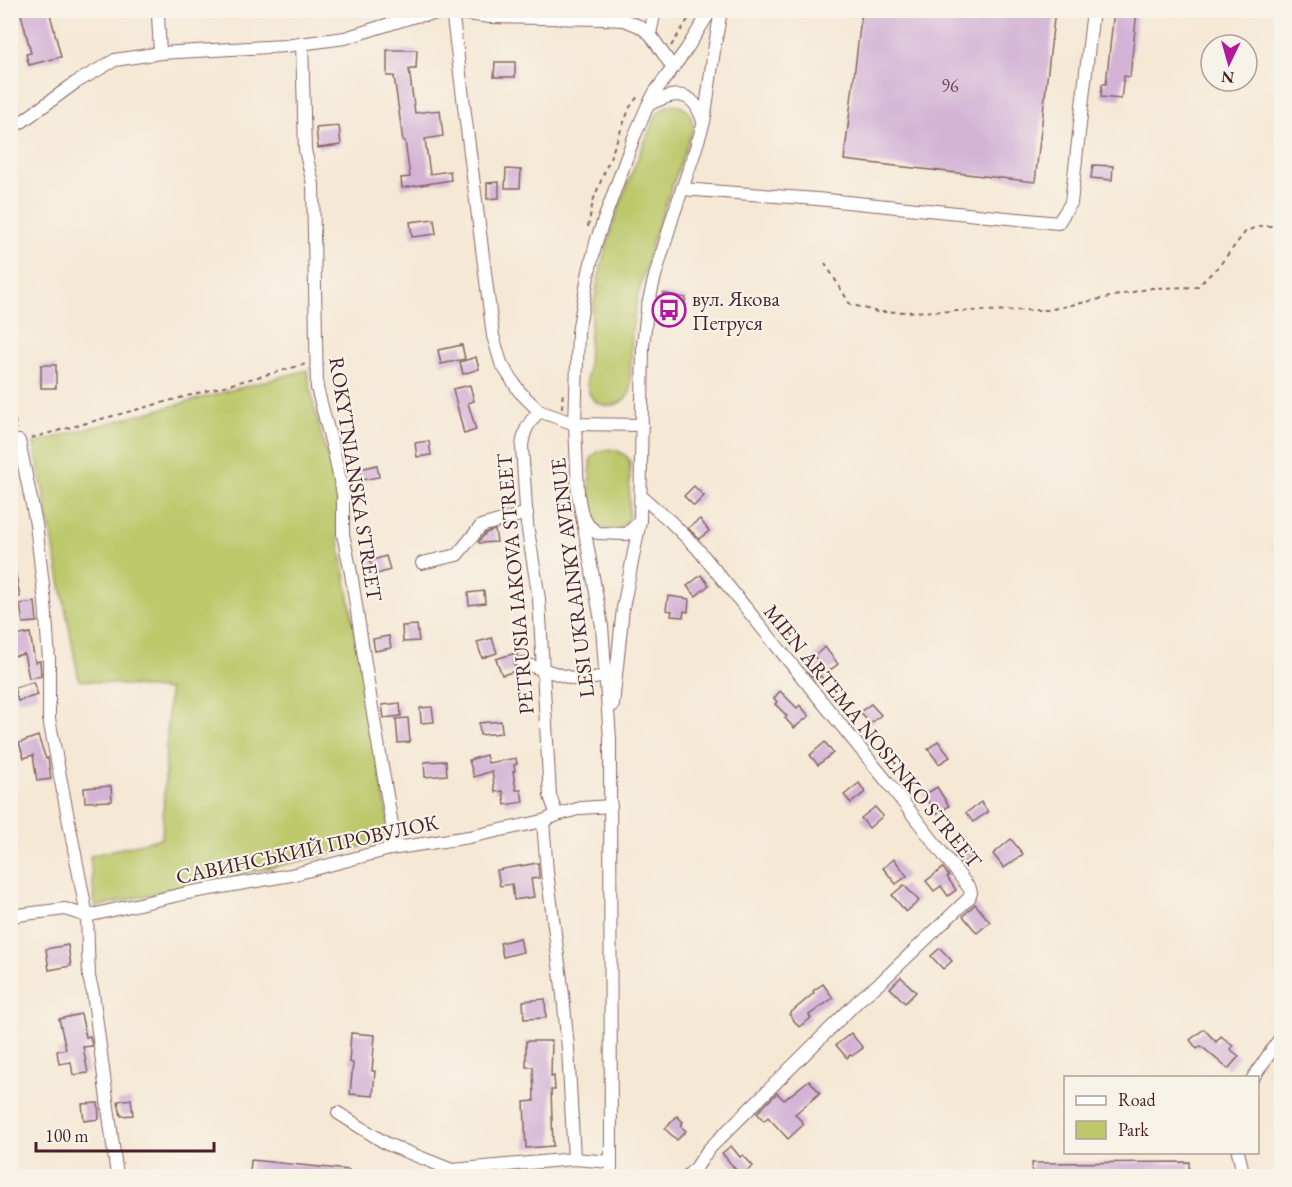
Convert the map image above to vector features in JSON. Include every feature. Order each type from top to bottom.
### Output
[{"type":"street","points":[[156,10],[160,53]]},
{"type":"street","points":[[650,34],[655,10]]},
{"type":"street","name":"LESI UKRAINKY AVENUE","points":[[612,1176],[610,739],[599,610],[580,513],[576,463],[575,424],[579,332],[589,271],[603,221],[633,137],[648,105],[711,10]]},
{"type":"street","name":"LESI UKRAINKY AVENUE","points":[[610,739],[623,608],[640,521],[643,345],[647,309],[655,276],[704,122],[721,10]]},
{"type":"street","points":[[682,189],[817,199],[1058,223],[1071,203],[1093,10]]},
{"type":"street","points":[[10,128],[75,83],[115,60],[160,53],[285,46],[345,38],[415,16],[452,11],[490,17],[624,21],[639,26],[650,34],[673,68]]},
{"type":"street","points":[[452,11],[493,336],[501,363],[519,391],[539,411],[575,424],[642,425]]},
{"type":"street","name":"ROKYTNIANSKA STREET","points":[[302,43],[305,150],[313,184],[317,388],[343,494],[343,534],[396,848]]},
{"type":"street","points":[[648,105],[675,94],[688,97],[696,104],[704,122]]},
{"type":"street","name":"PETRUSIA IAKOVA STREET","points":[[539,411],[528,424],[522,446],[527,513],[539,599],[550,796],[557,815]]},
{"type":"street","points":[[19,441],[36,524],[45,603],[50,660],[49,719],[87,916],[89,977],[117,1176]]},
{"type":"street","name":"MIEN ARTEMA NOSENKO STREET","points":[[641,496],[697,548],[889,784],[970,889],[969,898],[881,982],[860,999],[708,1150],[696,1168],[687,1176]]},
{"type":"street","points":[[422,563],[457,555],[481,526],[527,513]]},
{"type":"street","points":[[580,513],[597,533],[627,534],[640,521]]},
{"type":"street","points":[[522,663],[574,679],[606,676]]},
{"type":"street","name":"САВИНСЬКИЙ ПРОВУЛОК","points":[[10,916],[65,909],[87,916],[188,893],[291,875],[396,848],[469,837],[543,821],[581,808],[611,806]]},
{"type":"street","points":[[543,821],[566,1027],[574,1159]]},
{"type":"street","points":[[1254,1076],[1281,1035]]},
{"type":"street","points":[[338,1113],[387,1144],[452,1173],[574,1159],[611,1162]]},
{"type":"street","points":[[1238,1154],[1244,1176]]},
{"type":"path","points":[[825,263],[850,304],[878,312],[1048,310],[1152,288],[1197,287],[1219,266],[1246,231],[1260,226],[1281,226]]},
{"type":"path","points":[[10,402],[19,441],[316,361]]},
{"type":"green space","points":[[675,104],[689,113],[693,128],[653,240],[637,299],[632,328],[630,392],[625,400],[619,403],[603,405],[592,398],[587,381],[594,300],[601,269],[619,207],[656,116],[664,108]]},
{"type":"green space","points":[[307,370],[314,407],[338,496],[339,542],[392,840],[95,907],[90,856],[162,838],[169,690],[79,680],[34,443]]},
{"type":"green space","points":[[610,449],[622,453],[630,461],[629,515],[627,521],[617,530],[598,527],[590,514],[590,461],[598,452]]},
{"type":"building","points":[[20,10],[49,10],[61,57],[29,65],[26,54],[31,53]]},
{"type":"building","points":[[862,10],[1055,10],[1035,182],[844,160]]},
{"type":"building","points":[[1114,10],[1137,10],[1130,77],[1124,76],[1121,99],[1101,97],[1102,84],[1106,84]]},
{"type":"building","points":[[387,50],[417,50],[416,69],[409,69],[415,113],[440,110],[443,136],[425,139],[430,174],[450,171],[451,180],[402,188],[401,178],[410,177],[394,76],[387,76]]},
{"type":"building","points":[[495,62],[515,62],[515,77],[494,77]]},
{"type":"building","points":[[339,126],[341,145],[318,148],[316,128]]},
{"type":"building","points":[[1093,165],[1113,166],[1112,180],[1091,178]]},
{"type":"building","points":[[506,169],[521,170],[520,188],[505,188]]},
{"type":"building","points":[[499,182],[499,198],[487,199],[487,183]]},
{"type":"building","points":[[434,219],[436,234],[412,237],[410,222]]},
{"type":"building","points":[[663,293],[686,298],[683,312],[660,308]]},
{"type":"building","points":[[462,345],[465,359],[441,364],[438,350]]},
{"type":"building","points":[[476,357],[479,369],[463,374],[460,362]]},
{"type":"building","points":[[41,365],[56,365],[56,388],[41,388]]},
{"type":"building","points":[[470,385],[474,401],[468,403],[476,430],[464,434],[453,389]]},
{"type":"building","points":[[429,441],[431,455],[417,457],[415,443]]},
{"type":"building","points":[[377,465],[379,477],[362,480],[360,469]]},
{"type":"building","points":[[694,486],[704,496],[694,506],[684,496]]},
{"type":"building","points":[[700,519],[709,531],[699,539],[688,528]]},
{"type":"building","points":[[495,530],[497,542],[479,543],[486,533]]},
{"type":"building","points":[[386,556],[390,570],[374,575],[370,561]]},
{"type":"building","points":[[15,569],[20,597],[10,599],[10,570]]},
{"type":"building","points":[[701,575],[709,585],[696,596],[687,586]]},
{"type":"building","points":[[484,591],[485,603],[469,605],[468,593]]},
{"type":"building","points":[[668,596],[689,599],[688,612],[684,611],[683,617],[671,616],[672,611],[666,610]]},
{"type":"building","points":[[35,602],[37,622],[23,623],[20,604]]},
{"type":"building","points":[[417,625],[419,641],[403,642],[402,626]]},
{"type":"building","points":[[30,633],[35,662],[40,661],[41,676],[29,678],[24,654],[14,656],[11,637]]},
{"type":"building","points":[[389,636],[391,648],[375,651],[373,639]]},
{"type":"building","points":[[492,638],[497,653],[482,658],[477,642]]},
{"type":"building","points":[[825,647],[838,664],[829,671],[831,675],[824,681],[821,676],[815,680],[809,673],[820,664],[814,656]]},
{"type":"building","points":[[516,653],[514,664],[519,670],[502,675],[496,659]]},
{"type":"building","points":[[33,682],[38,695],[18,701],[14,688]]},
{"type":"building","points":[[780,691],[797,708],[800,705],[809,716],[794,728],[785,718],[787,716],[775,704],[777,702],[774,698]]},
{"type":"building","points":[[400,703],[401,716],[384,718],[382,705]]},
{"type":"building","points":[[871,704],[881,715],[870,724],[860,712]]},
{"type":"building","points":[[432,707],[434,722],[421,723],[420,708]]},
{"type":"building","points":[[408,718],[410,742],[398,743],[396,719]]},
{"type":"building","points":[[501,721],[502,733],[480,735],[479,723]]},
{"type":"building","points":[[38,736],[46,759],[48,758],[51,779],[37,781],[33,755],[24,758],[19,743]]},
{"type":"building","points":[[938,741],[950,757],[939,764],[928,749]]},
{"type":"building","points":[[825,742],[833,753],[818,765],[810,755]]},
{"type":"building","points":[[486,755],[488,763],[516,758],[517,764],[514,765],[515,771],[513,771],[516,790],[521,790],[523,802],[505,805],[503,791],[495,792],[492,771],[474,777],[469,760]]},
{"type":"building","points":[[446,761],[447,775],[425,777],[424,762]]},
{"type":"building","points":[[859,783],[865,792],[851,803],[844,795]]},
{"type":"building","points":[[111,786],[112,801],[85,802],[84,788]]},
{"type":"building","points":[[937,787],[949,806],[936,814],[924,795]]},
{"type":"building","points":[[981,802],[988,812],[973,822],[966,813]]},
{"type":"building","points":[[875,807],[883,816],[869,828],[861,818]]},
{"type":"building","points":[[1011,839],[1023,854],[1004,868],[993,854]]},
{"type":"building","points":[[966,845],[974,854],[962,865],[954,855]]},
{"type":"building","points":[[894,859],[907,876],[896,884],[883,868]]},
{"type":"building","points":[[538,863],[539,878],[531,879],[534,897],[514,900],[512,884],[500,886],[497,870]]},
{"type":"building","points":[[943,868],[956,890],[948,896],[941,886],[934,891],[926,881]]},
{"type":"building","points":[[904,885],[919,901],[906,912],[892,895]]},
{"type":"building","points":[[975,904],[990,922],[977,933],[963,916]]},
{"type":"building","points":[[520,938],[523,952],[503,957],[500,943]]},
{"type":"building","points":[[68,945],[71,966],[49,970],[46,949]]},
{"type":"building","points":[[940,948],[952,961],[943,969],[931,956]]},
{"type":"building","points":[[901,977],[916,992],[905,1003],[890,988]]},
{"type":"building","points":[[823,984],[833,998],[809,1015],[811,1018],[799,1027],[789,1014]]},
{"type":"building","points":[[545,999],[546,1018],[524,1019],[523,1001]]},
{"type":"building","points":[[81,1014],[86,1037],[90,1036],[92,1046],[83,1047],[88,1073],[73,1075],[71,1062],[59,1064],[57,1051],[66,1049],[59,1019]]},
{"type":"building","points":[[1204,1029],[1216,1042],[1221,1036],[1233,1046],[1230,1049],[1239,1056],[1228,1069],[1201,1046],[1197,1049],[1190,1040]]},
{"type":"building","points":[[351,1033],[375,1035],[372,1071],[375,1071],[373,1096],[350,1094],[353,1063],[349,1062]]},
{"type":"building","points":[[851,1033],[863,1048],[847,1058],[836,1045]]},
{"type":"building","points":[[526,1041],[552,1041],[551,1077],[554,1076],[555,1090],[551,1090],[553,1146],[526,1148],[524,1102],[534,1101],[533,1067],[526,1067]]},
{"type":"building","points":[[809,1080],[820,1093],[795,1114],[804,1124],[788,1139],[768,1117],[764,1121],[757,1113],[777,1093],[784,1100]]},
{"type":"building","points":[[131,1099],[133,1115],[121,1116],[118,1101]]},
{"type":"building","points":[[98,1103],[99,1119],[84,1121],[82,1104]]},
{"type":"building","points":[[677,1116],[683,1122],[680,1126],[686,1131],[677,1140],[665,1129]]},
{"type":"building","points":[[731,1146],[740,1157],[743,1155],[753,1166],[741,1176],[722,1153]]},
{"type":"building","points":[[251,1160],[349,1170],[349,1176],[287,1176],[250,1173]]},
{"type":"building","points":[[1189,1162],[1189,1176],[1032,1176],[1032,1163]]},
{"type":"place","name":"вул. Якова Петруся","points":[[669,310]]}]
